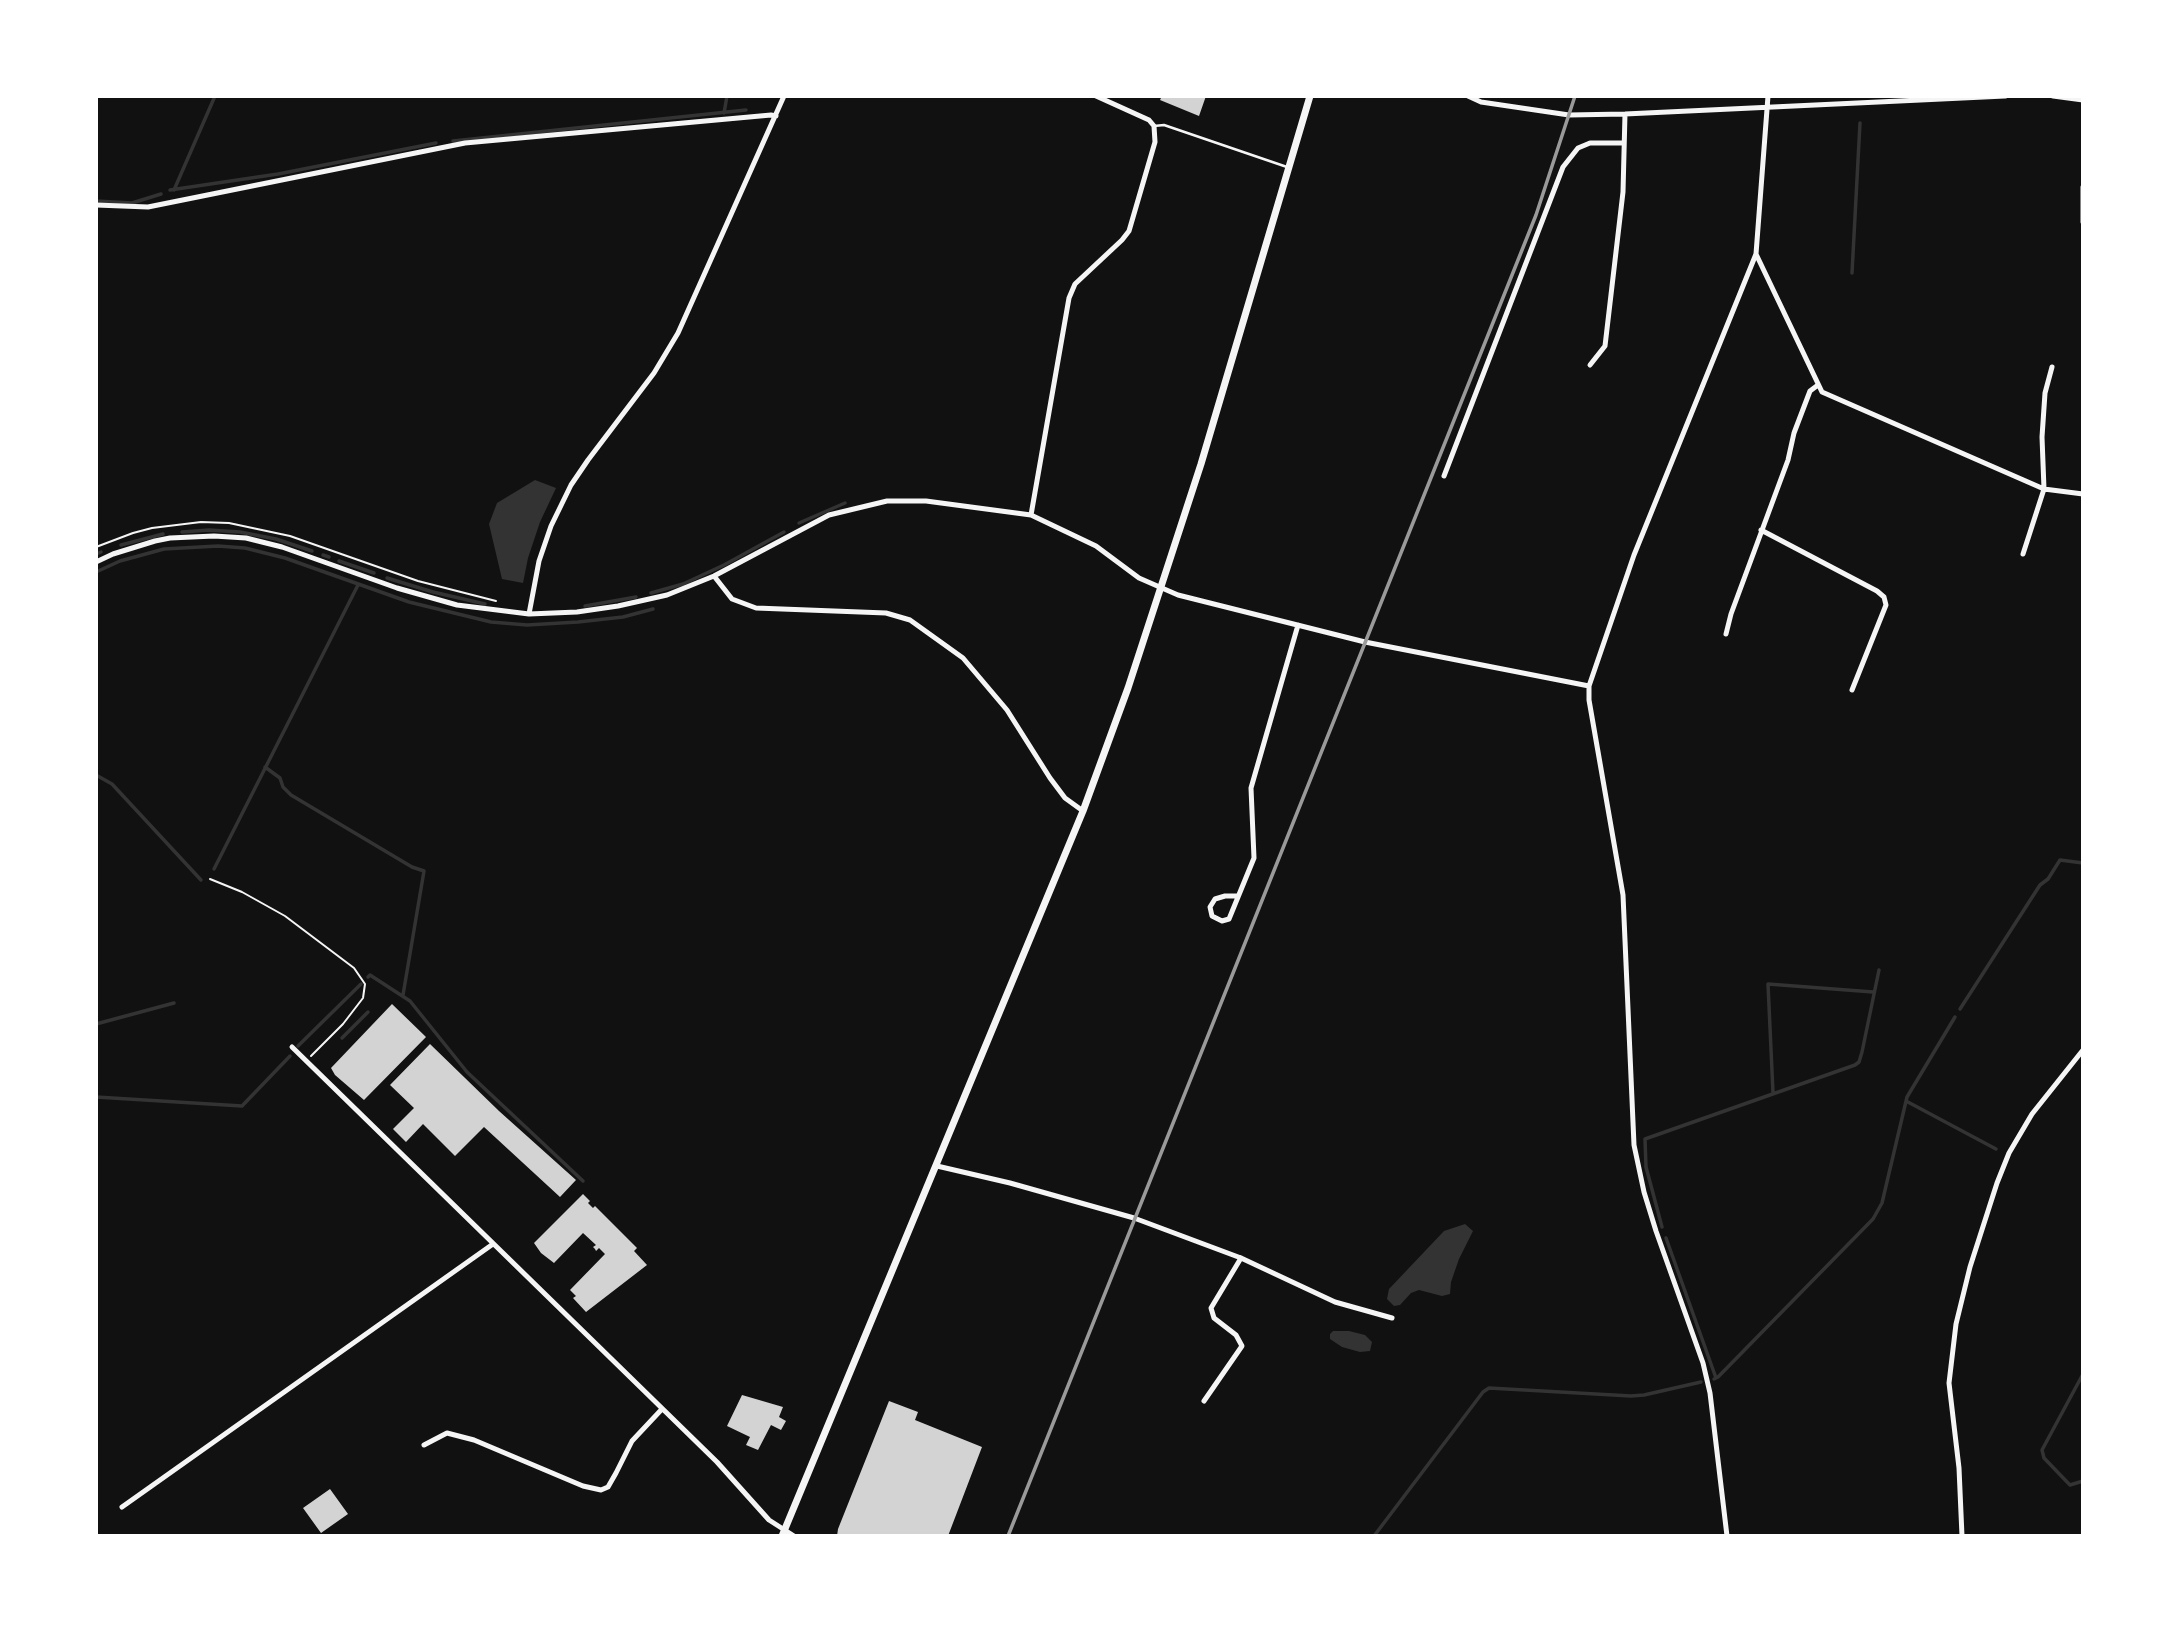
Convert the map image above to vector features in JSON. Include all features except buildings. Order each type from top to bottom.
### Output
[{"type":"main road","points":[[783,1533],[1083,811],[1162,588],[1310,96]]},
{"type":"street","points":[[529,614],[539,561],[551,526],[582,468],[654,373],[678,333],[784,96]]},
{"type":"street","points":[[1031,516],[1069,298],[1075,284],[1129,231],[1155,142],[1154,126],[1149,120],[1110,99],[1096,96]]},
{"type":"street","points":[[1468,96],[1481,102],[1569,115],[2005,96]]},
{"type":"street","points":[[1727,1536],[1710,1393],[1703,1363],[1656,1231],[1633,1145],[1623,895],[1589,700],[1589,686],[1634,555],[1756,254],[1768,96]]},
{"type":"street","points":[[2053,96],[2083,100]]},
{"type":"street","points":[[1590,365],[1605,346],[1623,192],[1625,114]]},
{"type":"street","points":[[96,205],[148,207],[465,144],[776,116]]},
{"type":"street","points":[[1444,476],[1563,167],[1578,148],[1590,143],[1624,143]]},
{"type":"street","points":[[2083,187],[2083,222]]},
{"type":"street","points":[[1756,254],[1822,392],[2044,489],[2083,494]]},
{"type":"street","points":[[2023,554],[2044,489],[2042,437],[2045,393],[2052,367]]},
{"type":"street","points":[[1726,634],[1794,433],[1810,391],[1818,385]]},
{"type":"street","points":[[96,562],[113,554],[170,538],[246,538],[282,547],[429,599],[468,607],[529,614],[577,612],[618,606],[667,594],[714,576],[829,515],[887,502],[954,503],[1031,516],[1096,546],[1139,578],[1178,595],[1366,642],[1589,686]]},
{"type":"street","points":[[1761,530],[1877,590],[1884,597],[1886,605],[1852,690]]},
{"type":"street","points":[[714,576],[732,599],[756,608],[886,613],[910,621],[962,659],[1007,710],[1065,798],[1083,811]]},
{"type":"street","points":[[1238,896],[1216,899],[1210,907],[1212,916],[1222,921],[1229,919],[1235,910],[1254,858],[1251,788],[1298,625]]},
{"type":"street","points":[[292,1047],[735,1480],[769,1520],[783,1533],[794,1536]]},
{"type":"street","points":[[1962,1536],[1959,1468],[1949,1383],[1954,1334],[1970,1267],[2012,1146],[2032,1114],[2083,1050]]},
{"type":"street","points":[[937,1166],[1135,1217],[1241,1258],[1335,1302],[1392,1318]]},
{"type":"street","points":[[122,1507],[493,1244]]},
{"type":"street","points":[[1204,1401],[1242,1346],[1236,1335],[1214,1318],[1211,1308],[1241,1258]]},
{"type":"street","points":[[424,1445],[447,1433],[474,1440],[583,1486],[601,1490],[608,1487],[617,1473],[632,1441],[662,1409]]},
{"type":"lane","points":[[1154,126],[1164,125],[1290,168]]},
{"type":"path","points":[[210,878],[242,891],[285,916],[354,968],[365,984],[363,998],[343,1024],[305,1062]]},
{"type":"shaded area","points":[[535,480],[556,488],[540,522],[523,583],[502,579],[489,524],[497,503]]},
{"type":"shaded area","points":[[1465,1224],[1473,1231],[1459,1259],[1450,1294],[1442,1296],[1419,1290],[1411,1293],[1400,1305],[1394,1306],[1387,1299],[1389,1289],[1444,1231]]},
{"type":"shaded area","points":[[1333,1331],[1365,1335],[1372,1342],[1370,1351],[1360,1352],[1342,1347],[1330,1339]]},
{"type":"waterway","points":[[174,190],[215,96]]},
{"type":"waterway","points":[[724,113],[727,96]]},
{"type":"waterway","points":[[453,141],[746,110]]},
{"type":"waterway","points":[[1852,273],[1860,123]]},
{"type":"waterway","points":[[170,190],[278,174],[436,143]]},
{"type":"waterway","points":[[96,201],[132,203],[161,194]]},
{"type":"waterway","points":[[799,523],[845,503]]},
{"type":"waterway","points":[[182,532],[240,532],[276,539],[312,551]]},
{"type":"waterway","points":[[651,593],[683,584],[784,532]]},
{"type":"waterway","points":[[121,545],[163,534]]},
{"type":"waterway","points":[[96,572],[120,561],[164,549],[218,546],[245,548],[285,558],[409,602],[491,622],[527,625],[578,622],[623,617],[653,609]]},
{"type":"waterway","points":[[96,554],[101,552]]},
{"type":"waterway","points":[[323,555],[329,557]]},
{"type":"waterway","points":[[339,561],[374,573]]},
{"type":"waterway","points":[[387,578],[485,604]]},
{"type":"waterway","points":[[214,869],[358,585]]},
{"type":"waterway","points":[[585,606],[636,597]]},
{"type":"waterway","points":[[265,767],[280,778],[283,787],[291,795],[412,867],[424,871],[403,995]]},
{"type":"waterway","points":[[96,775],[112,784],[201,880]]},
{"type":"waterway","points":[[1960,1009],[2040,885],[2048,879],[2060,860],[2083,863]]},
{"type":"waterway","points":[[1662,1227],[1646,1167],[1645,1139],[1855,1065],[1862,1052],[1879,970]]},
{"type":"waterway","points":[[368,977],[370,975],[410,1001],[467,1072],[583,1181]]},
{"type":"waterway","points":[[298,1046],[361,984]]},
{"type":"waterway","points":[[1773,1093],[1768,984],[1873,992]]},
{"type":"waterway","points":[[96,1024],[174,1003]]},
{"type":"waterway","points":[[342,1038],[368,1012]]},
{"type":"waterway","points":[[1714,1379],[1873,1219],[1882,1203],[1907,1097],[1955,1017]]},
{"type":"waterway","points":[[96,1097],[242,1106],[290,1056]]},
{"type":"waterway","points":[[1906,1101],[1996,1149]]},
{"type":"waterway","points":[[1666,1238],[1716,1378]]},
{"type":"waterway","points":[[2083,1374],[2042,1450],[2044,1458],[2070,1485],[2083,1481]]},
{"type":"waterway","points":[[1374,1536],[1483,1392],[1489,1388],[1631,1396],[1701,1382]]},
{"type":"railway","points":[[1008,1536],[1536,215],[1575,96]]}]
